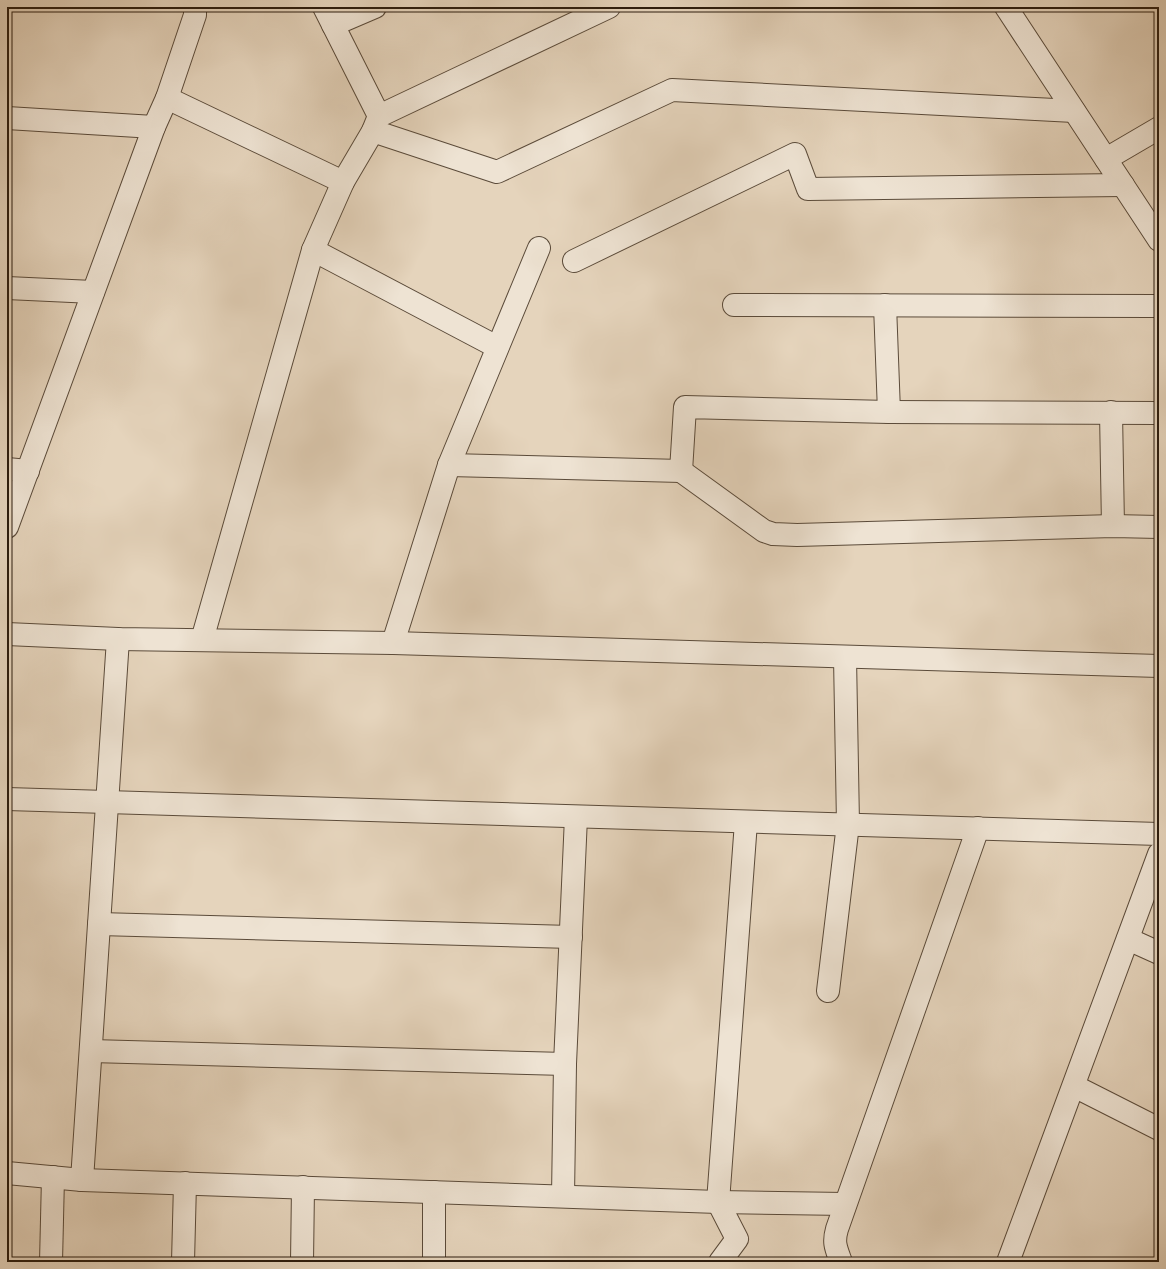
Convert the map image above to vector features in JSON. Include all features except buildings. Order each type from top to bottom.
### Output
[{"type":"street","points":[[7,526],[18,470],[94,292],[154,127],[167,98],[195,15],[195,7]]},
{"type":"street","points":[[376,7],[329,16],[376,124],[497,172],[672,90],[1074,111]]},
{"type":"street","points":[[202,640],[313,250],[343,182],[376,124],[609,7]]},
{"type":"street","points":[[1006,7],[1159,240]]},
{"type":"street","points":[[167,98],[343,182]]},
{"type":"street","points":[[7,118],[154,127]]},
{"type":"street","points":[[1106,159],[1159,128]]},
{"type":"street","points":[[574,260],[795,154],[808,189],[1123,185]]},
{"type":"street","points":[[393,643],[449,465],[539,248]]},
{"type":"street","points":[[313,250],[497,347]]},
{"type":"street","points":[[7,288],[94,292]]},
{"type":"street","points":[[734,305],[1159,306]]},
{"type":"street","points":[[885,305],[889,412]]},
{"type":"street","points":[[681,471],[685,407],[889,412],[1159,413]]},
{"type":"street","points":[[1111,412],[1113,526]]},
{"type":"street","points":[[449,465],[681,471],[756,526],[773,534],[797,535],[1113,526],[1159,527]]},
{"type":"street","points":[[7,634],[118,639],[393,643],[1159,666]]},
{"type":"street","points":[[82,1180],[118,639]]},
{"type":"street","points":[[828,992],[848,824],[845,657]]},
{"type":"street","points":[[7,799],[1159,834]]},
{"type":"street","points":[[563,1196],[565,1064],[576,817]]},
{"type":"street","points":[[720,1262],[737,1239],[718,1202],[746,822]]},
{"type":"street","points":[[841,1262],[834,1239],[845,1204],[978,828]]},
{"type":"street","points":[[1008,1262],[1159,854]]},
{"type":"street","points":[[99,924],[571,937]]},
{"type":"street","points":[[1128,939],[1159,953]]},
{"type":"street","points":[[91,1051],[565,1064]]},
{"type":"street","points":[[1074,1086],[1159,1129]]},
{"type":"street","points":[[7,1173],[82,1180],[718,1202],[845,1204]]},
{"type":"street","points":[[51,1262],[53,1177]]},
{"type":"street","points":[[183,1262],[185,1183]]},
{"type":"street","points":[[302,1262],[303,1187]]},
{"type":"street","points":[[434,1192],[434,1262]]}]
